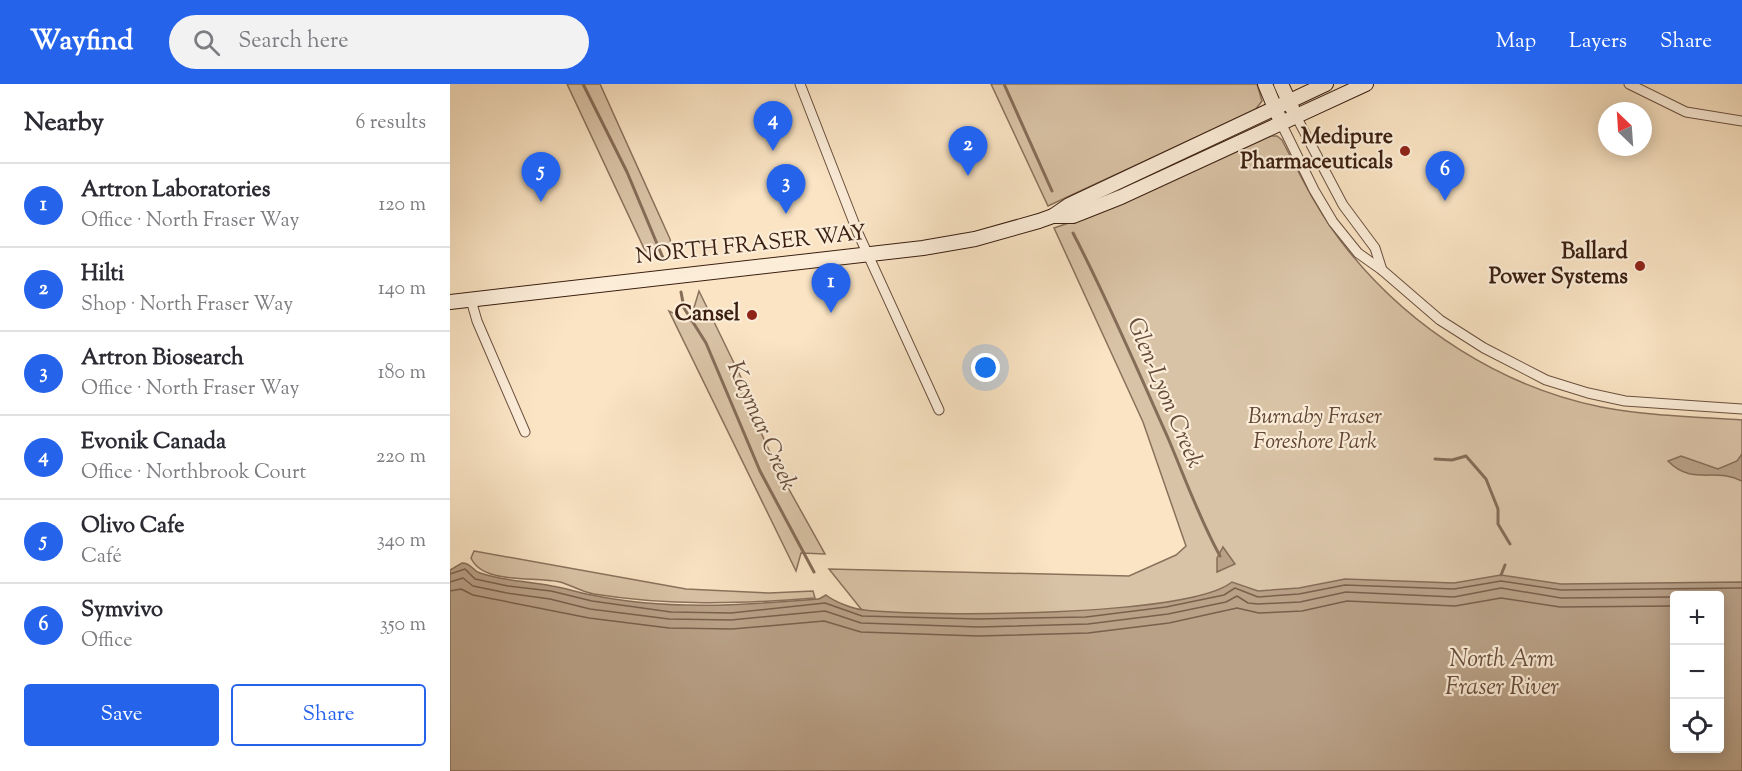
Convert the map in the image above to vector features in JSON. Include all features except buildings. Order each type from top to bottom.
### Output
[{"type":"street","points":[[800,84],[869,254],[939,410]]},
{"type":"street","points":[[1265,84],[1314,190],[1333,222],[1358,254],[1382,270],[1440,320],[1484,348],[1546,380],[1588,393],[1625,401],[1742,409]]},
{"type":"street","points":[[1281,84],[1343,205],[1375,248],[1382,270]]},
{"type":"street","name":"NORTH FRASER WAY","points":[[1053,216],[1069,205],[1326,84]]},
{"type":"street","name":"NORTH FRASER WAY","points":[[450,302],[869,254],[975,239],[1053,216],[1073,216],[1282,125],[1366,84]]},
{"type":"street","points":[[1629,84],[1686,112],[1742,121]]},
{"type":"street","points":[[471,300],[477,321],[525,432]]},
{"type":"green space","points":[[567,84],[600,84],[671,245],[653,248],[648,257]]},
{"type":"green space","points":[[991,84],[1257,84],[1262,101],[1255,110],[1048,206]]},
{"type":"green space","name":"Burnaby Fraser Foreshore Park","points":[[1268,136],[1277,136],[1282,140],[1311,196],[1347,249],[1399,304],[1460,350],[1528,385],[1564,398],[1619,410],[1742,420],[1742,603],[1724,597],[1724,591],[1670,591],[1670,596],[1214,611],[930,643],[861,609],[829,569],[1129,576],[1176,555],[1186,546],[1143,422],[1054,228],[1089,216]]},
{"type":"green space","points":[[699,291],[750,396],[747,401],[776,466],[825,554],[801,553],[796,571],[669,311],[690,321]]},
{"type":"green space","points":[[474,551],[686,589],[769,593],[813,591],[815,598],[704,603],[622,598],[590,593],[549,580],[498,576],[477,567],[471,558]]},
{"type":"water","points":[[1742,454],[1742,481],[1722,475],[1686,473],[1668,461],[1681,456],[1718,469],[1737,461]]},
{"type":"water","points":[[1223,547],[1235,564],[1217,572],[1217,558]]},
{"type":"water","name":"North Arm Fraser River","points":[[462,563],[477,572],[498,578],[620,600],[677,605],[734,605],[819,599],[826,595],[839,603],[860,609],[942,614],[1056,612],[1114,608],[1206,594],[1232,582],[1258,591],[1299,588],[1345,579],[1454,583],[1501,575],[1561,584],[1742,582],[1742,771],[450,771],[450,570]]},
{"type":"waterway","name":"Kaymar Creek","points":[[583,84],[627,172],[663,258]]},
{"type":"waterway","name":"Glen-Lyon Creek","points":[[1004,84],[1052,191]]},
{"type":"waterway","name":"Glen-Lyon Creek","points":[[1073,233],[1122,335],[1220,556]]},
{"type":"waterway","name":"Kaymar Creek","points":[[681,292],[684,308],[706,343],[760,471],[814,572]]},
{"type":"waterway","points":[[1435,459],[1452,460],[1466,456],[1486,479],[1498,509],[1498,524],[1510,544]]},
{"type":"waterway","points":[[1501,575],[1505,565]]},
{"type":"place","name":"Evonik Canada","points":[[773,151]]},
{"type":"place","name":"Medipure Pharmaceuticals","points":[[1405,151]]},
{"type":"place","name":"Hilti","points":[[968,176]]},
{"type":"place","name":"Symvivo","points":[[1445,201]]},
{"type":"place","name":"Olivo Cafe","points":[[541,202]]},
{"type":"place","name":"Artron Biosearch","points":[[786,214]]},
{"type":"place","name":"Ballard Power Systems","points":[[1640,266]]},
{"type":"place","name":"Artron Laboratories","points":[[831,313]]},
{"type":"place","name":"Cansel","points":[[752,315]]}]
